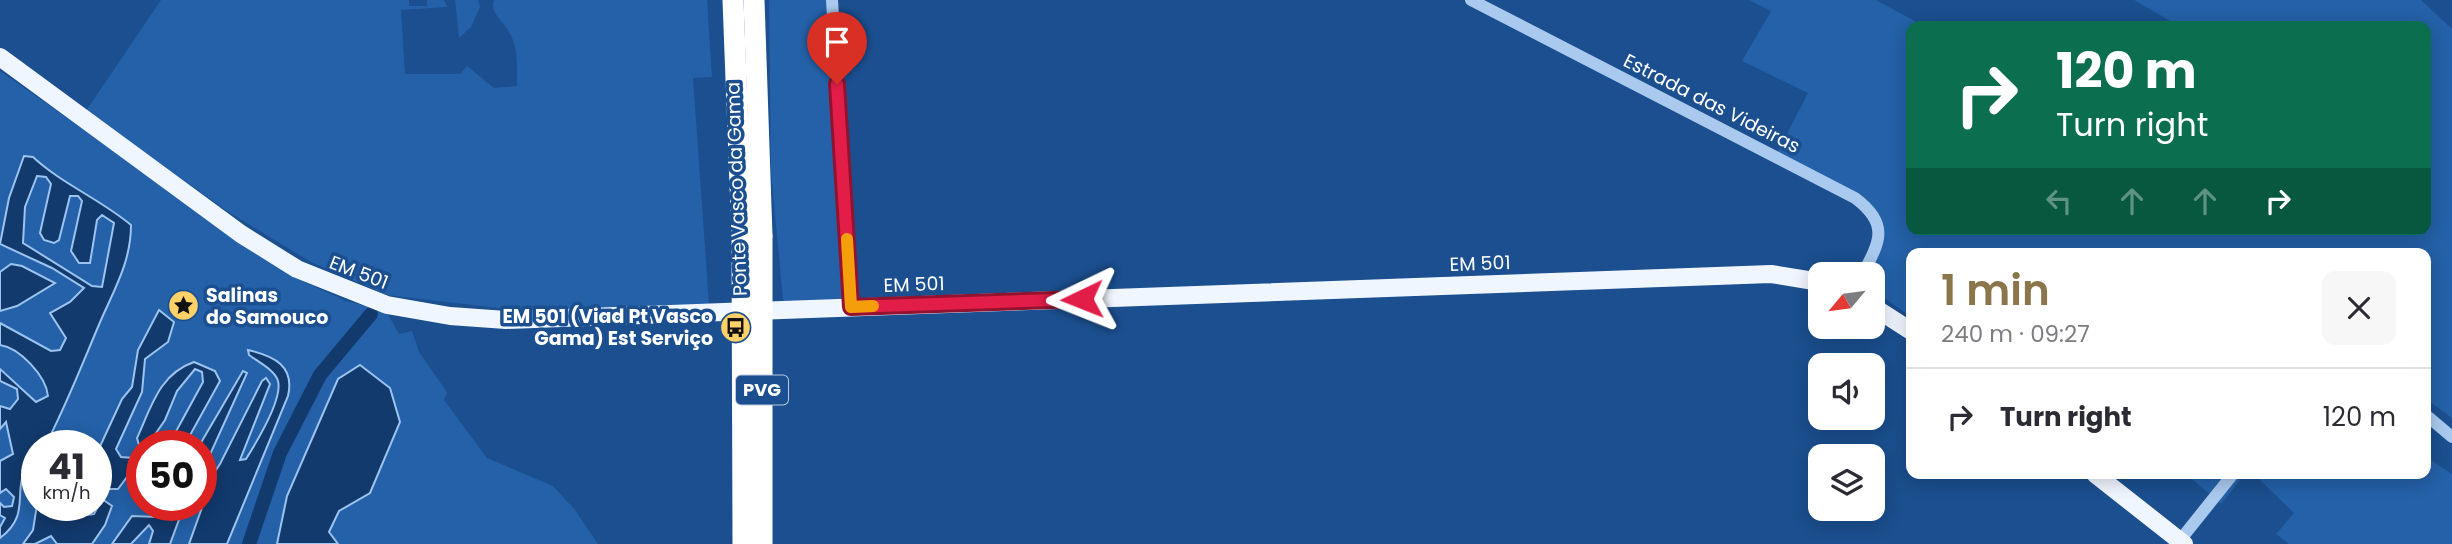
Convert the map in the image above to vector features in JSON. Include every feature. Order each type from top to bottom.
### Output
[{"type":"highway","name":"Ponte Vasco da Gama","points":[[733,0],[752,237],[762,544]]},
{"type":"highway","name":"Ponte Vasco da Gama","points":[[743,544],[752,237],[754,0]]},
{"type":"main road","name":"EM 501","points":[[0,57],[241,234],[297,269],[387,305],[450,316],[506,320],[1757,274],[1808,280]]},
{"type":"main road","points":[[1885,314],[1906,328]]},
{"type":"main road","points":[[2101,479],[2180,543]]},
{"type":"street","points":[[832,0],[851,307]]},
{"type":"street","name":"Estrada das Videiras","points":[[1471,0],[1855,198],[1868,207],[1878,223],[1880,238],[1868,262]]},
{"type":"street","points":[[2431,419],[2452,437]]},
{"type":"street","points":[[2180,543],[2229,479]]},
{"type":"shaded area","points":[[161,0],[409,0],[409,6],[427,6],[427,0],[444,0],[447,7],[401,10],[405,74],[460,74],[467,66],[494,88],[517,86],[517,58],[509,32],[493,9],[494,0],[707,0],[712,77],[693,78],[709,304],[530,312],[387,295],[311,262],[230,213],[86,111]]},
{"type":"shaded area","points":[[455,0],[478,0],[480,7],[471,27],[459,38]]},
{"type":"shaded area","points":[[769,0],[832,0],[851,307],[784,310],[771,172]]},
{"type":"shaded area","points":[[1749,0],[1876,0],[1915,21],[1906,21],[1906,235],[2431,235],[2431,21],[2170,21],[2134,0],[2421,0],[2452,29],[2452,418],[2431,403],[2431,248],[1906,248],[1906,313],[1885,299],[1885,262],[1868,262],[1879,238],[1868,207],[1775,157],[1808,93],[1742,61],[1771,11]]},
{"type":"shaded area","name":"Salinas do Samouco","points":[[0,71],[296,278],[346,301],[386,311],[399,334],[412,331],[419,352],[447,392],[444,400],[487,458],[553,486],[575,510],[598,544],[0,544]]},
{"type":"shaded area","points":[[24,156],[33,157],[131,225],[128,253],[120,278],[53,430],[21,430],[19,507],[11,528],[0,538],[0,527],[5,518],[0,515],[0,503],[4,507],[12,506],[14,497],[6,489],[0,493],[0,461],[13,454],[6,422],[0,429],[0,406],[10,409],[18,399],[17,389],[0,381],[0,369],[36,402],[48,396],[42,380],[31,364],[16,351],[0,345],[0,323],[51,351],[60,350],[66,338],[50,313],[70,302],[84,288],[52,268],[0,244],[9,198]],"holes":[[[37,176],[46,177],[51,184],[40,233],[44,240],[54,243],[59,240],[70,196],[78,196],[82,201],[71,251],[79,263],[90,263],[97,220],[102,215],[114,223],[102,287],[92,286],[23,243],[25,207]]]},
{"type":"shaded area","points":[[11,264],[22,266],[55,283],[17,306],[0,311],[0,272]]},
{"type":"shaded area","points":[[159,310],[174,322],[168,342],[145,359],[142,392],[116,449],[121,457],[126,457],[126,478],[118,489],[112,489],[112,430],[108,430],[122,399],[132,387],[138,350]]},
{"type":"shaded area","points":[[248,350],[266,355],[280,364],[288,377],[288,396],[227,544],[189,544],[197,521],[217,521],[217,468],[266,378],[270,384],[240,460],[246,459],[256,443],[277,399],[276,377],[249,355]]},
{"type":"shaded area","points":[[194,362],[215,371],[220,381],[193,430],[177,430],[203,382],[202,372],[195,369],[177,391],[158,430],[141,430],[164,383],[182,367]]},
{"type":"shaded area","points":[[360,365],[390,388],[400,422],[370,493],[339,511],[329,532],[338,544],[277,544],[287,496],[338,379]]},
{"type":"shaded area","points":[[243,371],[247,373],[217,439],[217,430],[208,430]]},
{"type":"shaded area","points":[[2431,460],[2452,474],[2452,544],[2289,544],[2276,534],[2294,513],[2259,479],[2431,479]]},
{"type":"shaded area","points":[[2192,479],[2241,479],[2221,504]]},
{"type":"shaded area","points":[[34,521],[106,521],[92,544],[57,544],[51,536],[35,544],[23,544],[33,530]]},
{"type":"shaded area","points":[[128,521],[178,521],[170,544],[149,544],[153,531],[149,525],[131,544],[112,544]]},
{"type":"waterway","points":[[249,544],[280,453],[320,375],[371,314]]},
{"type":"slow traffic","points":[[847,239],[851,307],[873,306]]},
{"type":"place","name":"Salinas do Samouco","points":[[183,306]]},
{"type":"place","name":"EM 501 (Viad Pt Vasco Gama) Est Serviço","points":[[736,327]]},
{"type":"route","points":[[837,84],[851,307],[1082,299]]}]
